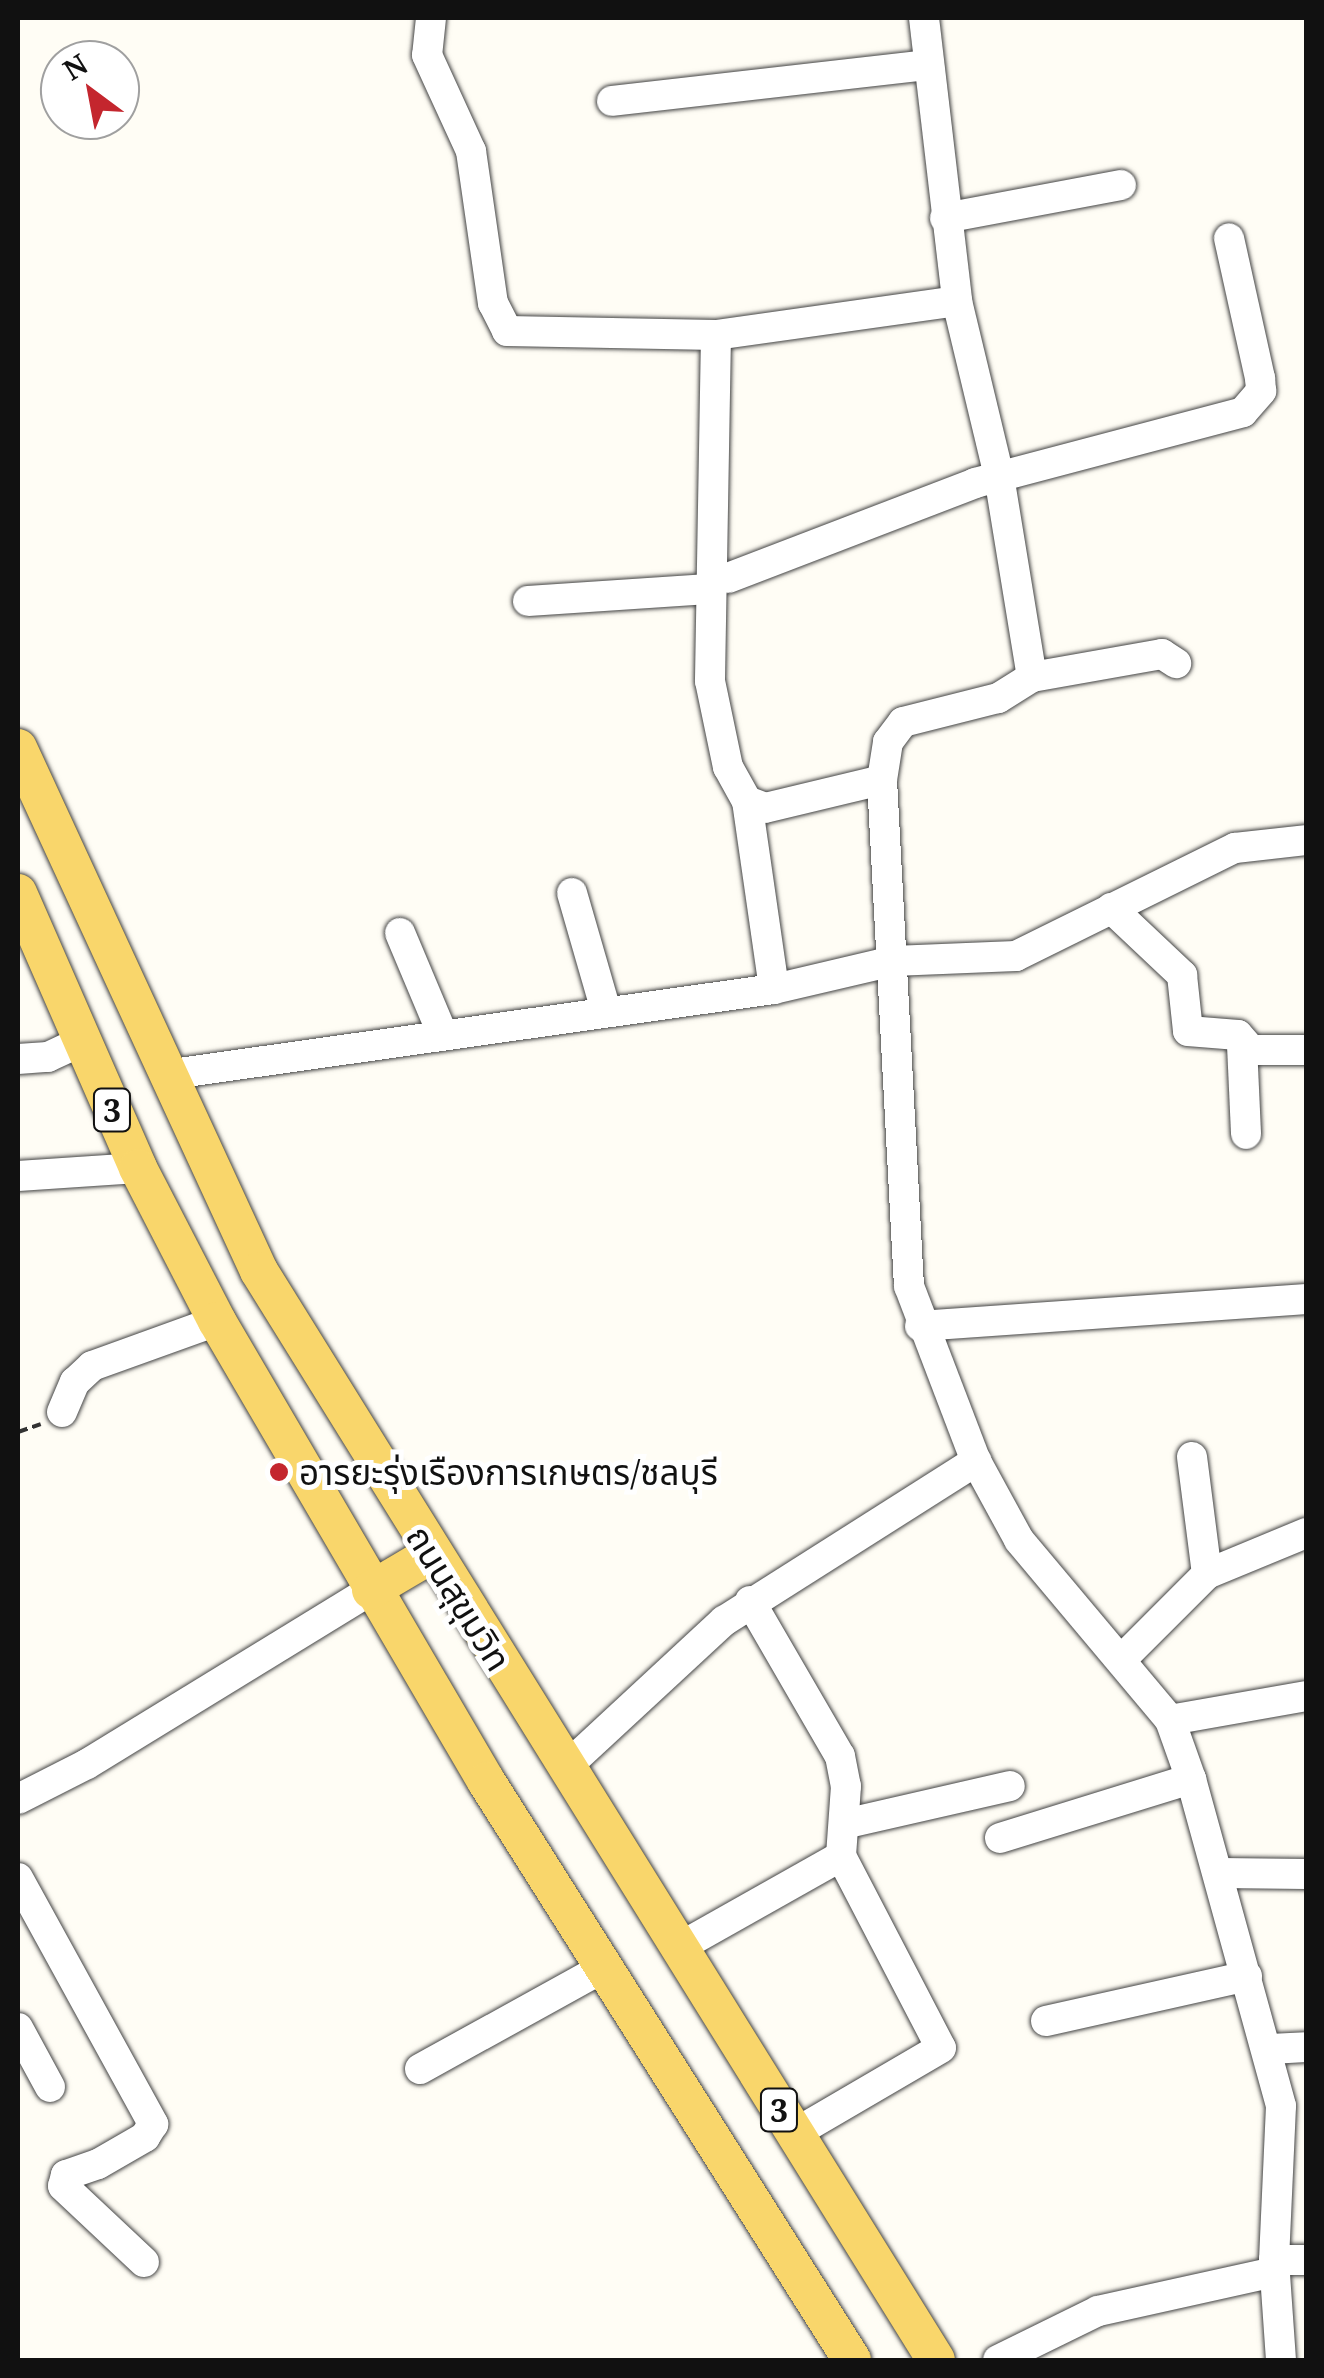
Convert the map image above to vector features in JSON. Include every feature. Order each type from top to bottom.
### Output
[{"type":"main road","name":"ถนนสุขุมวิท","points":[[18,748],[164,1075],[259,1271],[936,2360]]},
{"type":"main road","name":"ถนนสุขุมวิท","points":[[18,894],[138,1168],[217,1321],[371,1590],[601,1968],[852,2360]]},
{"type":"main road","points":[[371,1590],[432,1554]]},
{"type":"street","points":[[431,18],[427,55],[471,152],[493,303],[507,331],[716,336],[957,301]]},
{"type":"street","points":[[932,19],[929,64],[957,301],[999,476],[1032,677]]},
{"type":"street","points":[[612,101],[929,64]]},
{"type":"street","points":[[945,218],[1120,185]]},
{"type":"street","points":[[528,601],[718,584],[999,476],[1243,412],[1256,400],[1260,378],[1228,238]]},
{"type":"street","points":[[716,336],[718,584],[710,681],[728,767],[747,801],[774,988]]},
{"type":"street","points":[[1176,663],[1162,654],[1032,677],[998,698],[903,722],[888,742],[882,780],[909,1286],[920,1326],[976,1461],[1019,1540],[1123,1658],[1170,1720],[1191,1779],[1270,2049],[1281,2106],[1274,2266],[1281,2360]]},
{"type":"street","points":[[747,801],[765,808],[882,780]]},
{"type":"street","points":[[164,1075],[442,1032],[774,988],[893,961],[1016,956],[1236,848],[1306,840]]},
{"type":"street","points":[[572,893],[606,1011]]},
{"type":"street","points":[[1111,908],[1182,975],[1188,1031],[1238,1035],[1242,1045],[1246,1134]]},
{"type":"street","points":[[400,933],[442,1032]]},
{"type":"street","points":[[18,1059],[48,1057],[82,1040]]},
{"type":"street","points":[[1242,1045],[1306,1050]]},
{"type":"street","points":[[18,1176],[138,1168]]},
{"type":"street","points":[[920,1326],[1306,1300]]},
{"type":"street","points":[[62,1412],[75,1382],[92,1366],[217,1321]]},
{"type":"street","points":[[1192,1457],[1207,1574]]},
{"type":"street","points":[[565,1768],[750,1601],[976,1461]]},
{"type":"street","points":[[1123,1658],[1207,1574],[1306,1533]]},
{"type":"street","points":[[18,1799],[87,1764],[371,1590]]},
{"type":"street","points":[[750,1601],[840,1756],[844,1824],[841,1856],[941,2048],[794,2134]]},
{"type":"street","points":[[1170,1720],[1306,1696]]},
{"type":"street","points":[[1000,1838],[1191,1779]]},
{"type":"street","points":[[844,1824],[1010,1786]]},
{"type":"street","points":[[678,1948],[841,1856]]},
{"type":"street","points":[[1221,1873],[1306,1874]]},
{"type":"street","points":[[18,1878],[153,2124],[114,2155],[66,2175],[63,2186],[144,2262]]},
{"type":"street","points":[[420,2069],[601,1968]]},
{"type":"street","points":[[1046,2021],[1247,1976]]},
{"type":"street","points":[[18,2028],[50,2087]]},
{"type":"street","points":[[1270,2049],[1306,2048]]},
{"type":"street","points":[[998,2360],[1098,2311],[1306,2260]]},
{"type":"place","name":"อารยะรุ่งเรืองการเกษตร/ชลบุรี","points":[[279,1472]]}]
